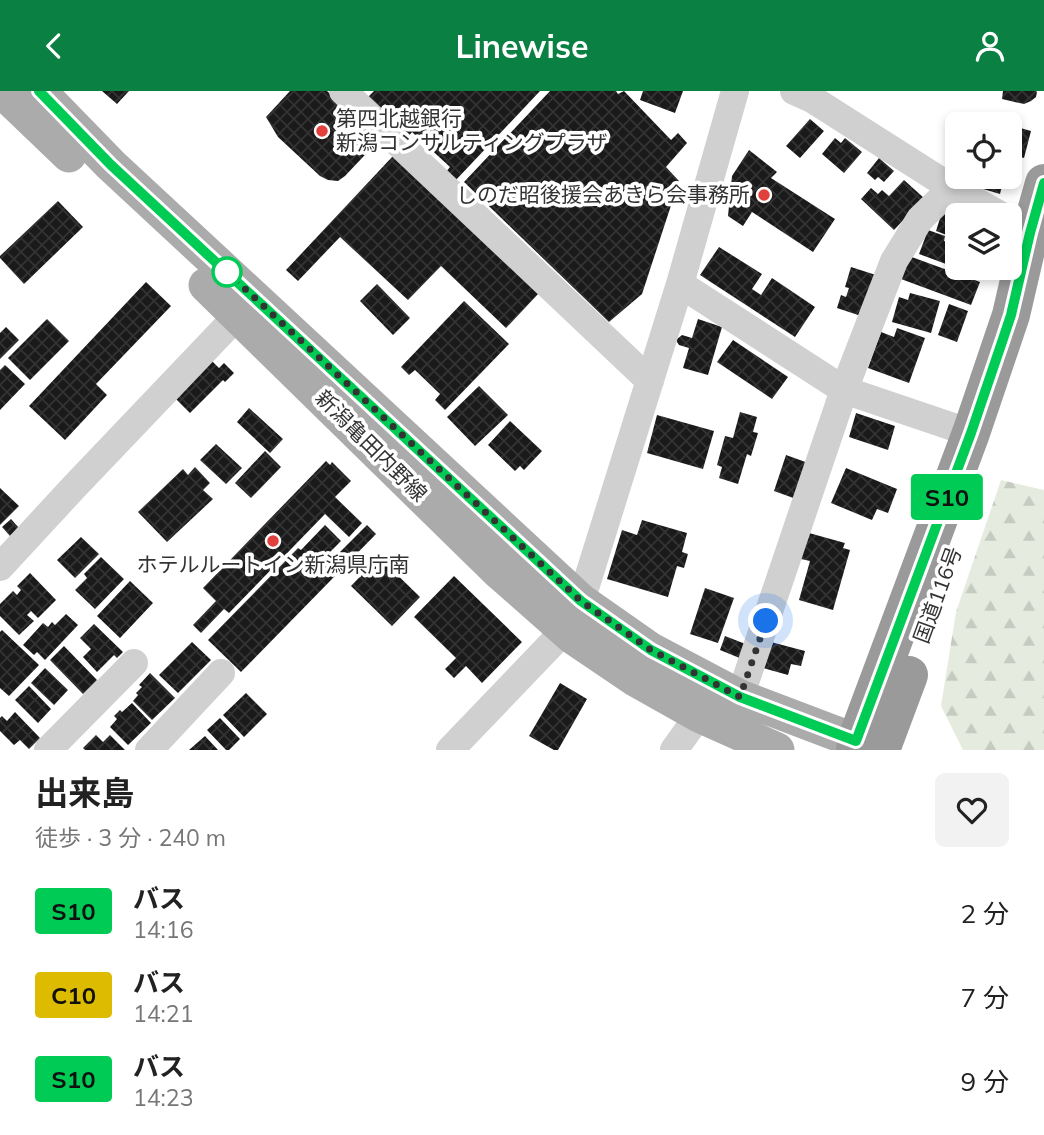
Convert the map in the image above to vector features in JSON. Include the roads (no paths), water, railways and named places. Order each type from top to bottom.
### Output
[{"type":"highway","name":"国道116号","points":[[868,748],[972,498],[1025,245],[1044,183]]},
{"type":"highway","name":"国道116号","points":[[868,748],[1011,315],[1025,245]]},
{"type":"main road","name":"新潟亀田内野線","points":[[2,91],[238,315],[497,570],[573,616],[651,650],[740,697],[868,748]]},
{"type":"main road","name":"新潟亀田内野線","points":[[39,91],[573,616],[573,638],[635,679],[699,715],[777,750]]},
{"type":"street","points":[[343,91],[650,381]]},
{"type":"street","points":[[450,750],[573,616],[680,284],[735,91]]},
{"type":"street","points":[[794,91],[812,99],[945,184]]},
{"type":"street","points":[[740,697],[844,390],[894,261],[920,219],[951,189]]},
{"type":"street","points":[[953,189],[1025,245]]},
{"type":"street","points":[[680,284],[844,390],[971,433]]},
{"type":"street","points":[[0,567],[238,315]]},
{"type":"street","points":[[48,750],[134,663]]},
{"type":"street","points":[[149,750],[221,673]]},
{"type":"street","points":[[674,750],[699,715]]},
{"type":"place","name":"第四北越銀行 新潟コンサルティングプラザ","points":[[322,131]]},
{"type":"place","name":"しのだ昭後援会あきら会事務所","points":[[764,195]]},
{"type":"place","name":"ホテルルートイン新潟県庁南","points":[[273,541]]}]
